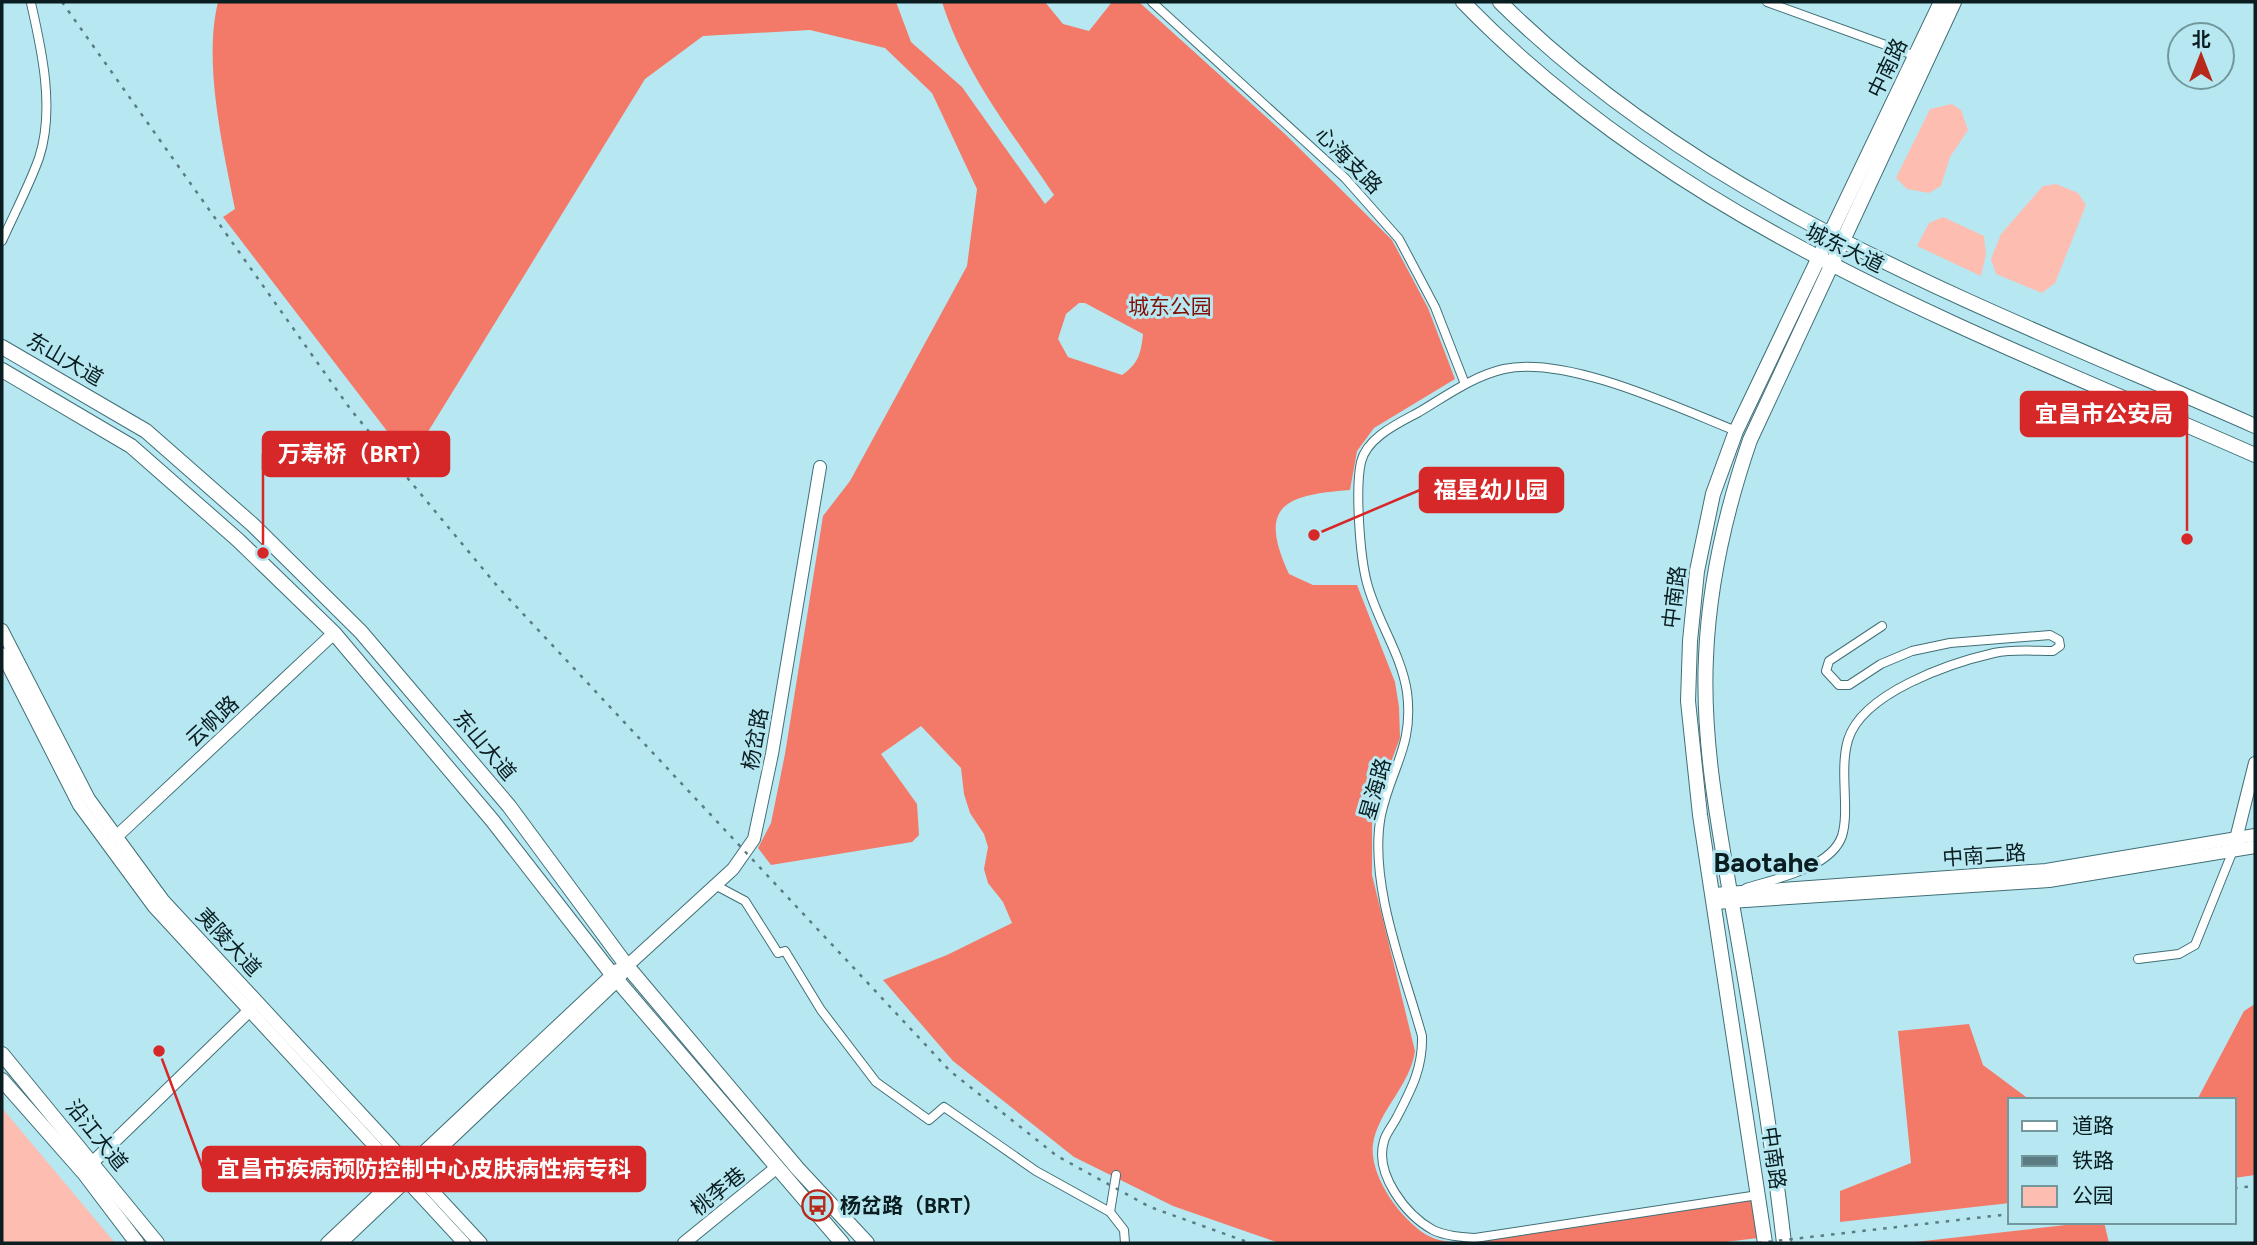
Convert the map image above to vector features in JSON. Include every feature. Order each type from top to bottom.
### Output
[{"type":"main road","name":"城东大道","points":[[1464,2],[1513,50],[1588,114],[1684,182],[1816,258],[1990,340],[2255,455]]},
{"type":"main road","name":"城东大道","points":[[1500,2],[1570,67],[1685,152],[1834,239],[2255,426]]},
{"type":"main road","name":"中南路","points":[[1784,1243],[1717,812],[1706,705],[1706,656],[1715,572],[1726,517],[1750,440],[1829,265],[1834,239],[1941,2]]},
{"type":"main road","name":"中南路","points":[[1765,1243],[1693,764],[1689,661],[1693,601],[1710,506],[1736,430],[1816,258],[1834,239],[1954,2]]},
{"type":"main road","name":"东山大道","points":[[2,346],[146,431],[253,525],[362,632],[509,806],[627,966],[798,1169],[867,1243]]},
{"type":"main road","name":"东山大道","points":[[2,370],[131,446],[238,540],[334,633],[492,820],[614,976],[842,1243]]},
{"type":"main road","name":"杨岔路","points":[[341,1243],[409,1172],[614,976],[733,869],[754,838],[772,754],[820,467]]},
{"type":"main road","name":"夷陵大道","points":[[2,630],[89,799],[163,900],[409,1172],[464,1243]]},
{"type":"main road","name":"云帆路","points":[[116,837],[334,633]]},
{"type":"main road","name":"夷陵大道","points":[[2,654],[79,805],[155,907],[250,1010],[481,1243]]},
{"type":"main road","points":[[2234,847],[2255,763]]},
{"type":"main road","name":"中南二路","points":[[2234,847],[2255,835]]},
{"type":"main road","name":"中南二路","points":[[1714,899],[2049,881],[2234,847],[2255,847]]},
{"type":"main road","points":[[92,1163],[250,1010]]},
{"type":"main road","name":"沿江大道","points":[[2,1054],[157,1243]]},
{"type":"main road","name":"沿江大道","points":[[2,1080],[84,1173],[137,1243]]},
{"type":"main road","name":"桃李巷","points":[[684,1243],[776,1168]]},
{"type":"main road","name":"杨岔路","points":[[327,1243],[409,1172]]},
{"type":"street","name":"心海支路","points":[[1152,2],[1345,178],[1399,239],[1435,307],[1465,384]]},
{"type":"street","points":[[1767,2],[1916,56]]},
{"type":"street","points":[[2,242],[39,157],[45,130],[46,101],[31,3]]},
{"type":"street","name":"星海路","points":[[1736,430],[1662,401],[1563,370],[1527,366],[1506,369],[1465,384],[1380,434],[1361,461],[1360,508],[1367,584],[1396,654],[1407,692],[1408,734],[1381,815],[1382,877],[1385,902],[1422,1036],[1422,1057],[1418,1075],[1384,1140],[1382,1159],[1390,1183],[1420,1222],[1453,1236],[1475,1238],[1758,1195]]},
{"type":"street","points":[[1731,897],[1800,872],[1829,853],[1842,836],[1843,775],[1848,739],[1859,718],[1878,700],[1905,683],[1995,653],[2053,651],[2060,646],[2059,640],[2050,635],[1951,643],[1912,651],[1881,664],[1849,685],[1839,685],[1832,680],[1826,671],[1829,661],[1882,625]]},
{"type":"street","points":[[2138,959],[2179,954],[2195,945],[2234,847]]},
{"type":"street","points":[[716,885],[745,901],[778,953],[785,951],[828,1020],[876,1082],[897,1100],[905,1101],[929,1120],[944,1107],[1036,1171],[1110,1212],[1124,1230],[1125,1243]]},
{"type":"street","points":[[1110,1212],[1116,1175]]},
{"type":"green space","name":"城东公园","points":[[218,2],[896,2],[911,42],[962,87],[1045,204],[1054,195],[976,79],[942,2],[1045,2],[1063,24],[1089,31],[1112,2],[1139,2],[1286,135],[1392,240],[1428,308],[1455,379],[1374,428],[1357,451],[1350,490],[1327,492],[1294,501],[1283,508],[1277,518],[1276,532],[1289,574],[1313,585],[1357,585],[1395,682],[1400,738],[1372,813],[1372,875],[1415,1051],[1407,1076],[1376,1132],[1373,1156],[1388,1195],[1415,1227],[1443,1241],[1462,1243],[1279,1243],[1173,1206],[1074,1157],[953,1061],[883,980],[947,955],[1012,923],[1003,902],[988,883],[984,869],[988,847],[984,834],[970,813],[964,794],[961,768],[921,726],[881,754],[917,804],[919,835],[912,842],[771,865],[758,848],[771,823],[785,754],[823,516],[850,481],[967,266],[977,189],[932,93],[885,48],[810,30],[703,36],[645,79],[410,461],[223,217],[235,209],[216,106],[214,26]],"holes":[[[1079,303],[1085,303],[1143,334],[1138,358],[1122,375],[1068,357],[1058,339],[1066,314]]]},
{"type":"green space","points":[[1952,104],[1961,110],[1968,130],[1950,157],[1941,186],[1929,193],[1907,189],[1896,178],[1930,109]]},
{"type":"green space","points":[[2056,184],[2078,193],[2086,205],[2055,283],[2042,293],[1996,274],[1991,259],[2001,234],[2043,186]]},
{"type":"green space","points":[[1943,217],[1984,236],[1986,254],[1981,276],[1917,246],[1929,223]]},
{"type":"green space","points":[[2255,1004],[2255,1175],[2236,1178],[2236,1098],[2198,1098],[2244,1011]]},
{"type":"green space","points":[[1969,1024],[1983,1065],[2027,1098],[2008,1098],[2008,1203],[1840,1222],[1840,1191],[1911,1163],[1898,1031]]},
{"type":"green space","points":[[2,1108],[115,1243],[2,1243]]},
{"type":"green space","points":[[1752,1199],[1758,1238],[1717,1243],[1466,1243]]},
{"type":"green space","points":[[2075,1224],[2104,1224],[2109,1243],[1906,1243]]},
{"type":"railway","points":[[62,2],[351,410],[498,587],[950,1071],[1057,1156],[1150,1207],[1250,1243]]},
{"type":"railway","points":[[2236,1188],[2255,1186]]},
{"type":"railway","points":[[1758,1243],[2008,1214]]},
{"type":"place","name":"福星幼儿园","points":[[1314,535]]},
{"type":"place","name":"宜昌市公安局","points":[[2187,539]]},
{"type":"place","name":"万寿桥（BRT）","points":[[263,553]]},
{"type":"place","name":"宜昌市疾病预防控制中心皮肤病性病专科","points":[[159,1051]]},
{"type":"place","name":"杨岔路（BRT）","points":[[817,1205]]},
{"type":"district","name":"Baotahe","points":[[1766,862]]}]
